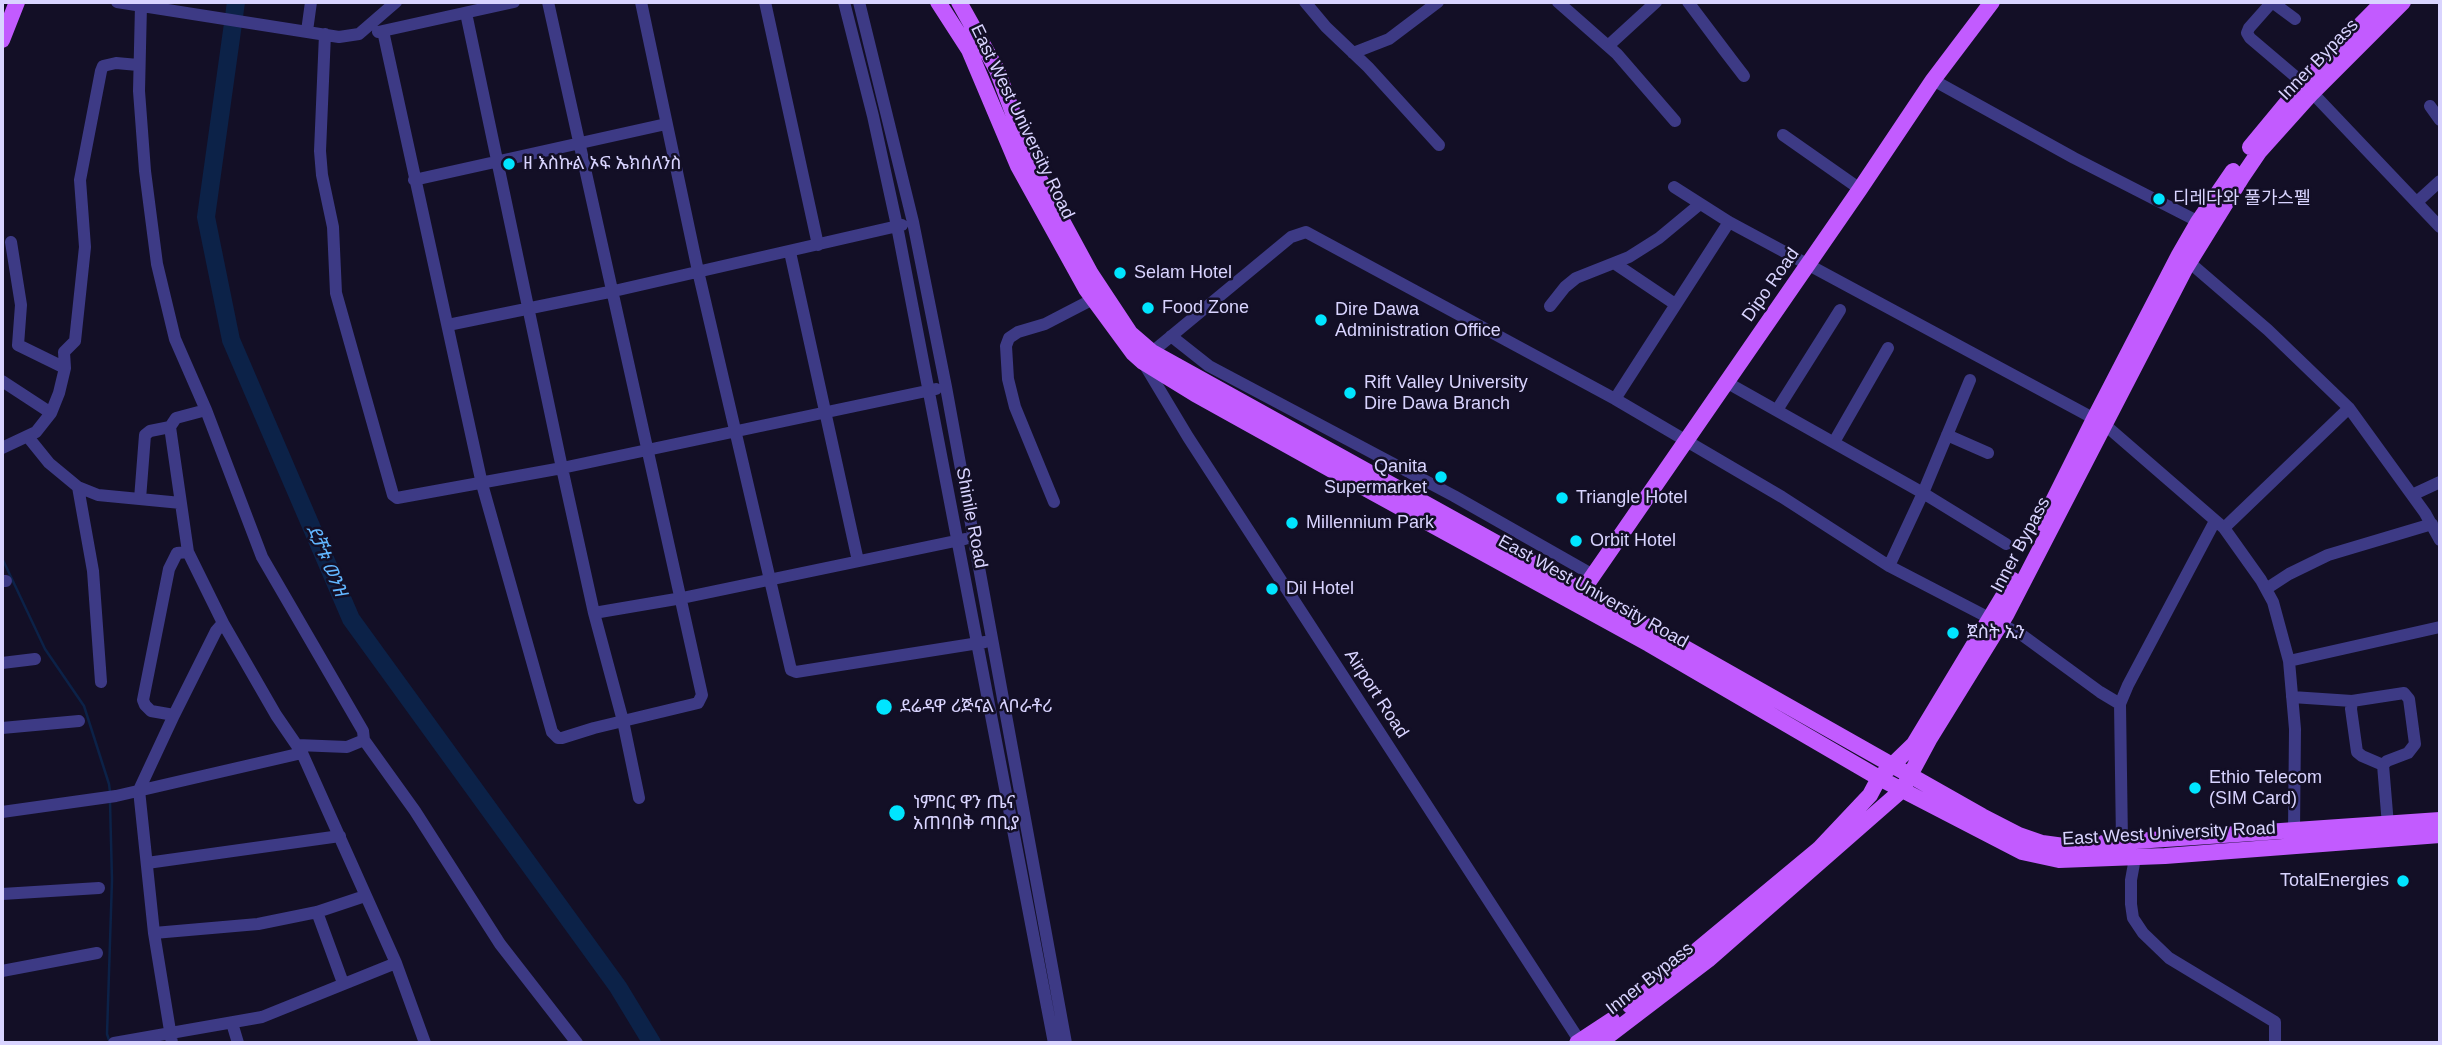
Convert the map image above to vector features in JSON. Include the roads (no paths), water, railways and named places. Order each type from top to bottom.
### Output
[{"type":"main road","points":[[2,40],[18,2]]},
{"type":"main road","name":"East West University Road","points":[[938,2],[966,31]]},
{"type":"main road","name":"East West University Road","points":[[959,2],[969,50],[1027,184],[1133,354],[1147,357],[1195,394],[2026,838],[2064,846],[2440,820]]},
{"type":"main road","name":"Dipo Road","points":[[1578,597],[1933,80],[1992,2]]},
{"type":"main road","name":"Inner Bypass","points":[[1599,1043],[1708,960],[1902,790],[1995,622],[2022,564],[2204,225],[2259,134],[2393,5]]},
{"type":"main road","name":"Inner Bypass","points":[[2099,421],[2189,262],[2204,225]]},
{"type":"main road","name":"East West University Road","points":[[1578,597],[1649,644],[1879,778],[1988,836],[2034,856],[2059,860],[2135,858],[2440,835]]},
{"type":"main road","name":"Inner Bypass","points":[[1580,1043],[1612,1021],[1819,849],[1870,795],[1879,778],[1914,744],[1995,622]]},
{"type":"street","points":[[117,2],[164,5],[339,37],[383,31],[514,2]]},
{"type":"street","points":[[307,31],[311,2]]},
{"type":"street","points":[[383,31],[482,484],[552,733],[562,738],[698,703],[702,695],[548,2]]},
{"type":"street","points":[[641,2],[698,271],[789,665],[794,672],[993,641]]},
{"type":"street","points":[[765,2],[818,245]]},
{"type":"street","name":"Shinile Road","points":[[844,2],[897,226],[1054,1043]]},
{"type":"street","name":"Shinile Road","points":[[859,2],[913,222],[946,387],[1066,1043]]},
{"type":"street","points":[[1305,2],[1438,145]]},
{"type":"street","points":[[1353,53],[1389,38],[1438,2]]},
{"type":"street","points":[[1559,2],[1608,46],[1675,121]]},
{"type":"street","points":[[1608,46],[1656,2]]},
{"type":"street","points":[[1688,2],[1744,76],[1688,2]]},
{"type":"street","points":[[2295,19],[2272,2],[2247,33],[2261,49],[2307,88],[2440,227]]},
{"type":"street","points":[[141,5],[138,65],[145,171],[157,264],[175,339],[206,410],[269,572],[363,731],[364,740],[415,811],[500,944],[577,1043]]},
{"type":"street","points":[[392,6],[391,19],[400,27]]},
{"type":"street","points":[[359,34],[392,6]]},
{"type":"street","points":[[466,13],[562,468],[639,798]]},
{"type":"street","points":[[325,34],[320,151],[322,175],[333,226],[336,293],[393,495],[401,499],[482,484],[946,387]]},
{"type":"street","points":[[2,448],[28,437],[44,424],[59,393],[65,368],[64,352],[75,341],[85,247],[80,180],[101,71],[103,66],[116,63],[138,65]]},
{"type":"street","points":[[1933,80],[2074,158],[2204,225]]},
{"type":"street","points":[[2430,106],[2440,120]]},
{"type":"street","points":[[414,180],[666,124]]},
{"type":"street","points":[[1783,135],[1860,189]]},
{"type":"street","points":[[2417,202],[2440,181]]},
{"type":"street","points":[[1674,187],[1729,222],[2099,421],[2220,524],[2273,601],[2289,661],[2296,778],[2294,831]]},
{"type":"street","points":[[1550,306],[1576,278],[1629,257],[1659,239],[1700,204]]},
{"type":"street","points":[[448,325],[614,291],[913,222]]},
{"type":"street","points":[[1615,399],[1729,222]]},
{"type":"street","points":[[1147,357],[1291,237],[1306,232],[1615,399],[1782,497],[1889,566],[2022,635],[2120,704]]},
{"type":"street","points":[[11,242],[21,305],[18,345],[65,368]]},
{"type":"street","points":[[790,252],[859,561]]},
{"type":"street","points":[[2189,262],[2268,330],[2349,408],[2412,495],[2440,540]]},
{"type":"street","points":[[1614,263],[1675,304]]},
{"type":"street","points":[[1054,502],[1015,407],[1008,379],[1006,346],[1009,338],[1018,332],[1045,324],[1098,297]]},
{"type":"street","points":[[1777,410],[1840,310]]},
{"type":"street","points":[[1171,336],[1209,366],[1454,496],[1592,575]]},
{"type":"street","points":[[1834,442],[1888,348]]},
{"type":"street","name":"Airport Road","points":[[1147,357],[1196,449],[1580,1043]]},
{"type":"street","points":[[1889,566],[1970,380]]},
{"type":"street","points":[[2,381],[51,413]]},
{"type":"street","points":[[1726,382],[1923,493],[2006,544]]},
{"type":"street","points":[[2122,842],[2120,704],[2128,685],[2220,524],[2349,408]]},
{"type":"street","points":[[206,410],[176,418],[170,427],[188,552],[223,623],[276,715],[299,749],[396,963],[425,1043]]},
{"type":"street","points":[[140,499],[145,435],[150,431],[170,427]]},
{"type":"street","points":[[1947,435],[1987,453]]},
{"type":"street","points":[[28,437],[49,463],[78,487],[98,495],[181,503]]},
{"type":"street","points":[[2412,495],[2440,482]]},
{"type":"street","points":[[78,487],[95,584],[101,682]]},
{"type":"street","points":[[2266,589],[2328,555],[2431,523]]},
{"type":"street","points":[[594,613],[682,598],[974,537]]},
{"type":"street","points":[[174,715],[151,711],[143,700],[169,569],[177,553],[188,552]]},
{"type":"street","points":[[171,1038],[154,933],[139,790],[216,631],[223,623]]},
{"type":"street","points":[[2289,661],[2440,627]]},
{"type":"street","points":[[2,663],[35,659]]},
{"type":"street","points":[[2292,697],[2352,702],[2356,699],[2400,692],[2408,696],[2415,744],[2408,753],[2383,765]]},
{"type":"street","points":[[2352,702],[2357,752],[2383,765]]},
{"type":"street","points":[[2,728],[79,721]]},
{"type":"street","points":[[2,811],[116,796],[299,749],[347,747],[364,740]]},
{"type":"street","points":[[2383,765],[2388,825]]},
{"type":"street","points":[[147,863],[340,836]]},
{"type":"street","points":[[2135,858],[2131,894],[2136,924],[2168,958],[2275,1022],[2275,1043]]},
{"type":"street","points":[[2,894],[99,888]]},
{"type":"street","points":[[154,933],[258,924],[317,912],[365,896]]},
{"type":"street","points":[[317,912],[343,983]]},
{"type":"street","points":[[2,971],[97,953]]},
{"type":"street","points":[[114,1043],[171,1038],[262,1017],[396,963]]},
{"type":"street","points":[[232,1023],[238,1043]]},
{"type":"waterway","name":"ደቻቱ ወንዝ","points":[[236,2],[206,217],[231,340],[351,619],[618,987],[652,1043]]},
{"type":"waterway","points":[[2,558],[45,649],[84,706],[110,792]]},
{"type":"waterway","points":[[109,1040],[107,1034],[112,880],[110,802]]},
{"type":"place","name":"ዘ እስኩል ኦፍ ኤክሰለንስ","points":[[509,164]]},
{"type":"place","name":"디레다와 풀가스펠","points":[[2159,199]]},
{"type":"place","name":"Selam Hotel","points":[[1120,273]]},
{"type":"place","name":"Food Zone","points":[[1148,308]]},
{"type":"place","name":"Dire Dawa Administration Office","points":[[1321,320]]},
{"type":"place","name":"Rift Valley University Dire Dawa Branch","points":[[1350,393]]},
{"type":"place","name":"Qanita Supermarket","points":[[1441,477]]},
{"type":"place","name":"Triangle Hotel","points":[[1562,498]]},
{"type":"place","name":"Millennium Park","points":[[1292,523]]},
{"type":"place","name":"Orbit Hotel","points":[[1576,541]]},
{"type":"place","name":"Dil Hotel","points":[[1272,589]]},
{"type":"place","name":"ጀስት ኢን","points":[[1953,633]]},
{"type":"place","name":"ደሬዳዋ ሪጅናል ላቦራቶሪ","points":[[884,707]]},
{"type":"place","name":"Ethio Telecom (SIM Card)","points":[[2195,788]]},
{"type":"place","name":"ነምበር ዋን ጤና አጠባበቅ ጣቢያ","points":[[897,813]]},
{"type":"place","name":"TotalEnergies","points":[[2403,881]]}]
